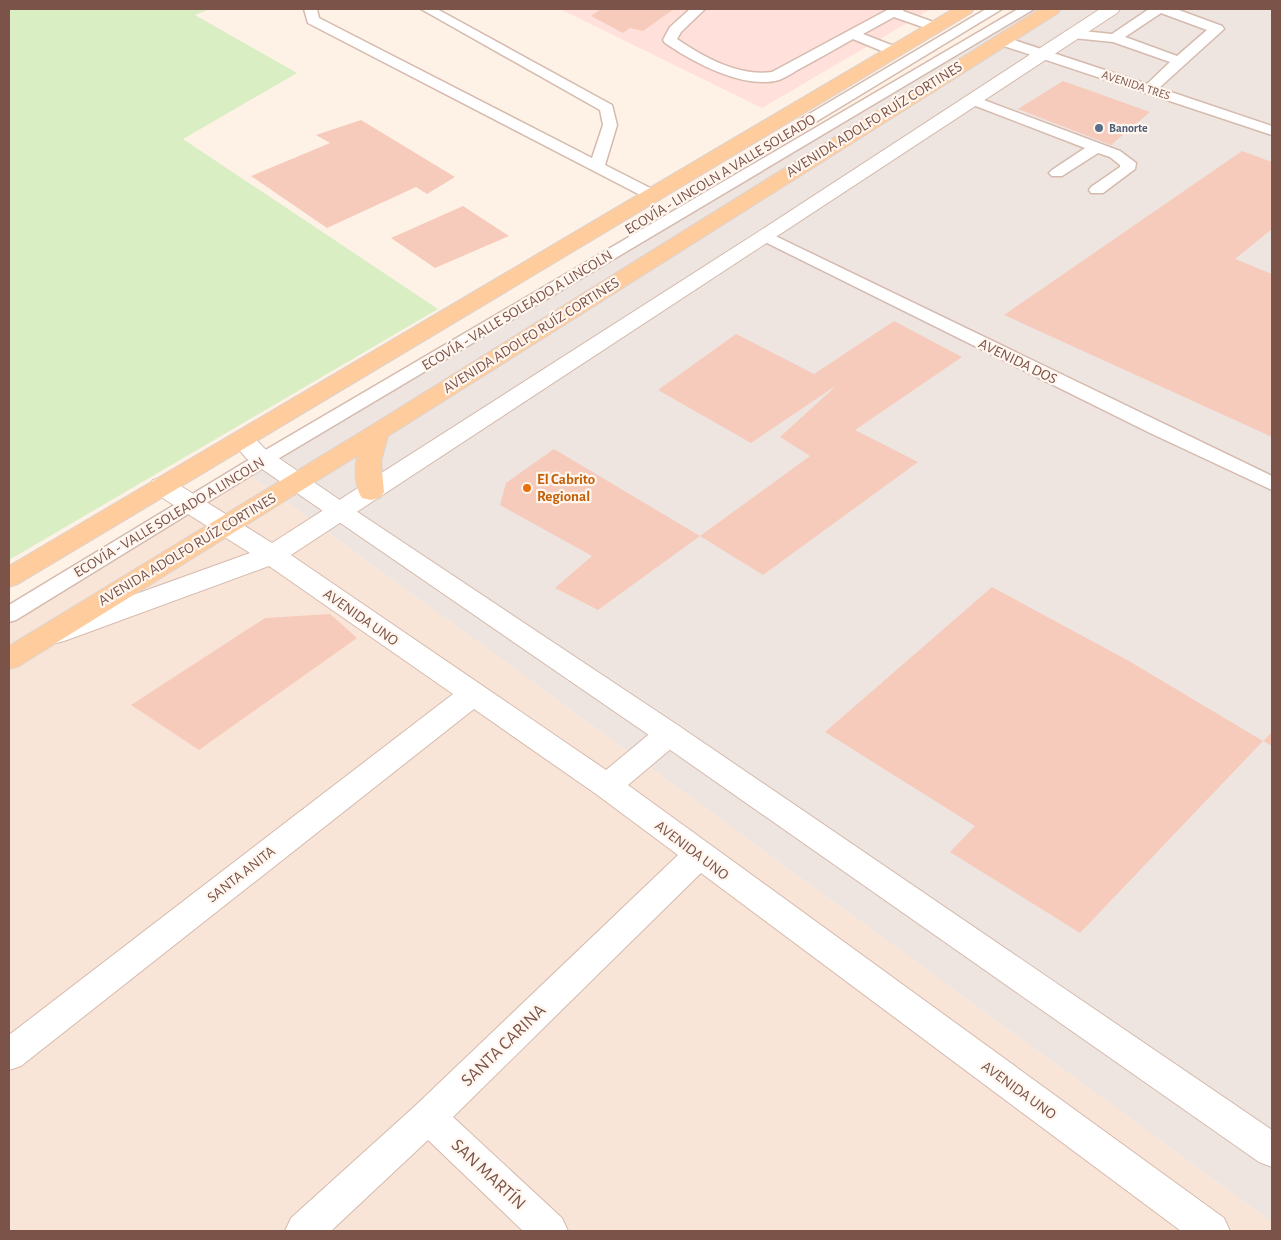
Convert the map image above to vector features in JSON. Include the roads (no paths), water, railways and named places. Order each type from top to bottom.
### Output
[{"type":"main road","points":[[9,578],[178,496],[254,451],[652,195],[966,9]]},
{"type":"main road","name":"AVENIDA ADOLFO RUÍZ CORTINES","points":[[9,659],[298,482],[1052,9]]},
{"type":"main road","points":[[372,492],[368,465],[369,450],[378,432]]},
{"type":"street","points":[[37,641],[272,555],[372,492],[1111,9]]},
{"type":"street","points":[[254,451],[1272,1150]]},
{"type":"street","name":"AVENIDA UNO","points":[[178,496],[272,555],[607,786],[699,856],[1211,1231]]},
{"type":"street","name":"SANTA ANITA","points":[[9,1055],[473,694]]},
{"type":"street","points":[[607,786],[668,734]]},
{"type":"street","name":"SANTA CARINA","points":[[304,1231],[428,1116],[699,856]]},
{"type":"street","name":"SAN MARTÍN","points":[[428,1116],[550,1231]]},
{"type":"lane","points":[[311,9],[313,20],[652,195]]},
{"type":"lane","points":[[428,9],[607,108],[610,125],[597,167]]},
{"type":"lane","points":[[698,9],[675,30],[670,40],[684,51],[753,78],[767,79],[776,76],[896,11],[934,27]]},
{"type":"lane","name":"ECOVÍA - LINCOLN A VALLE SOLEADO","points":[[254,451],[995,9]]},
{"type":"lane","name":"ECOVÍA - VALLE SOLEADO A LINCOLN","points":[[9,615],[178,496],[1027,9]]},
{"type":"lane","points":[[1115,38],[1158,9]]},
{"type":"lane","points":[[1150,90],[1217,29],[1164,9]]},
{"type":"lane","points":[[852,34],[894,51]]},
{"type":"lane","points":[[1073,34],[1115,38],[1180,61]]},
{"type":"lane","name":"AVENIDA TRES","points":[[1000,40],[1272,131]]},
{"type":"lane","points":[[973,100],[1115,154],[1128,163],[1126,169],[1096,190]]},
{"type":"lane","points":[[1057,173],[1096,147]]},
{"type":"lane","name":"AVENIDA DOS","points":[[765,236],[1272,484]]},
{"type":"lane","points":[[9,602],[178,496]]},
{"type":"place","name":"Banorte","points":[[1099,128]]},
{"type":"place","name":"El Cabrito Regional","points":[[527,488]]}]
